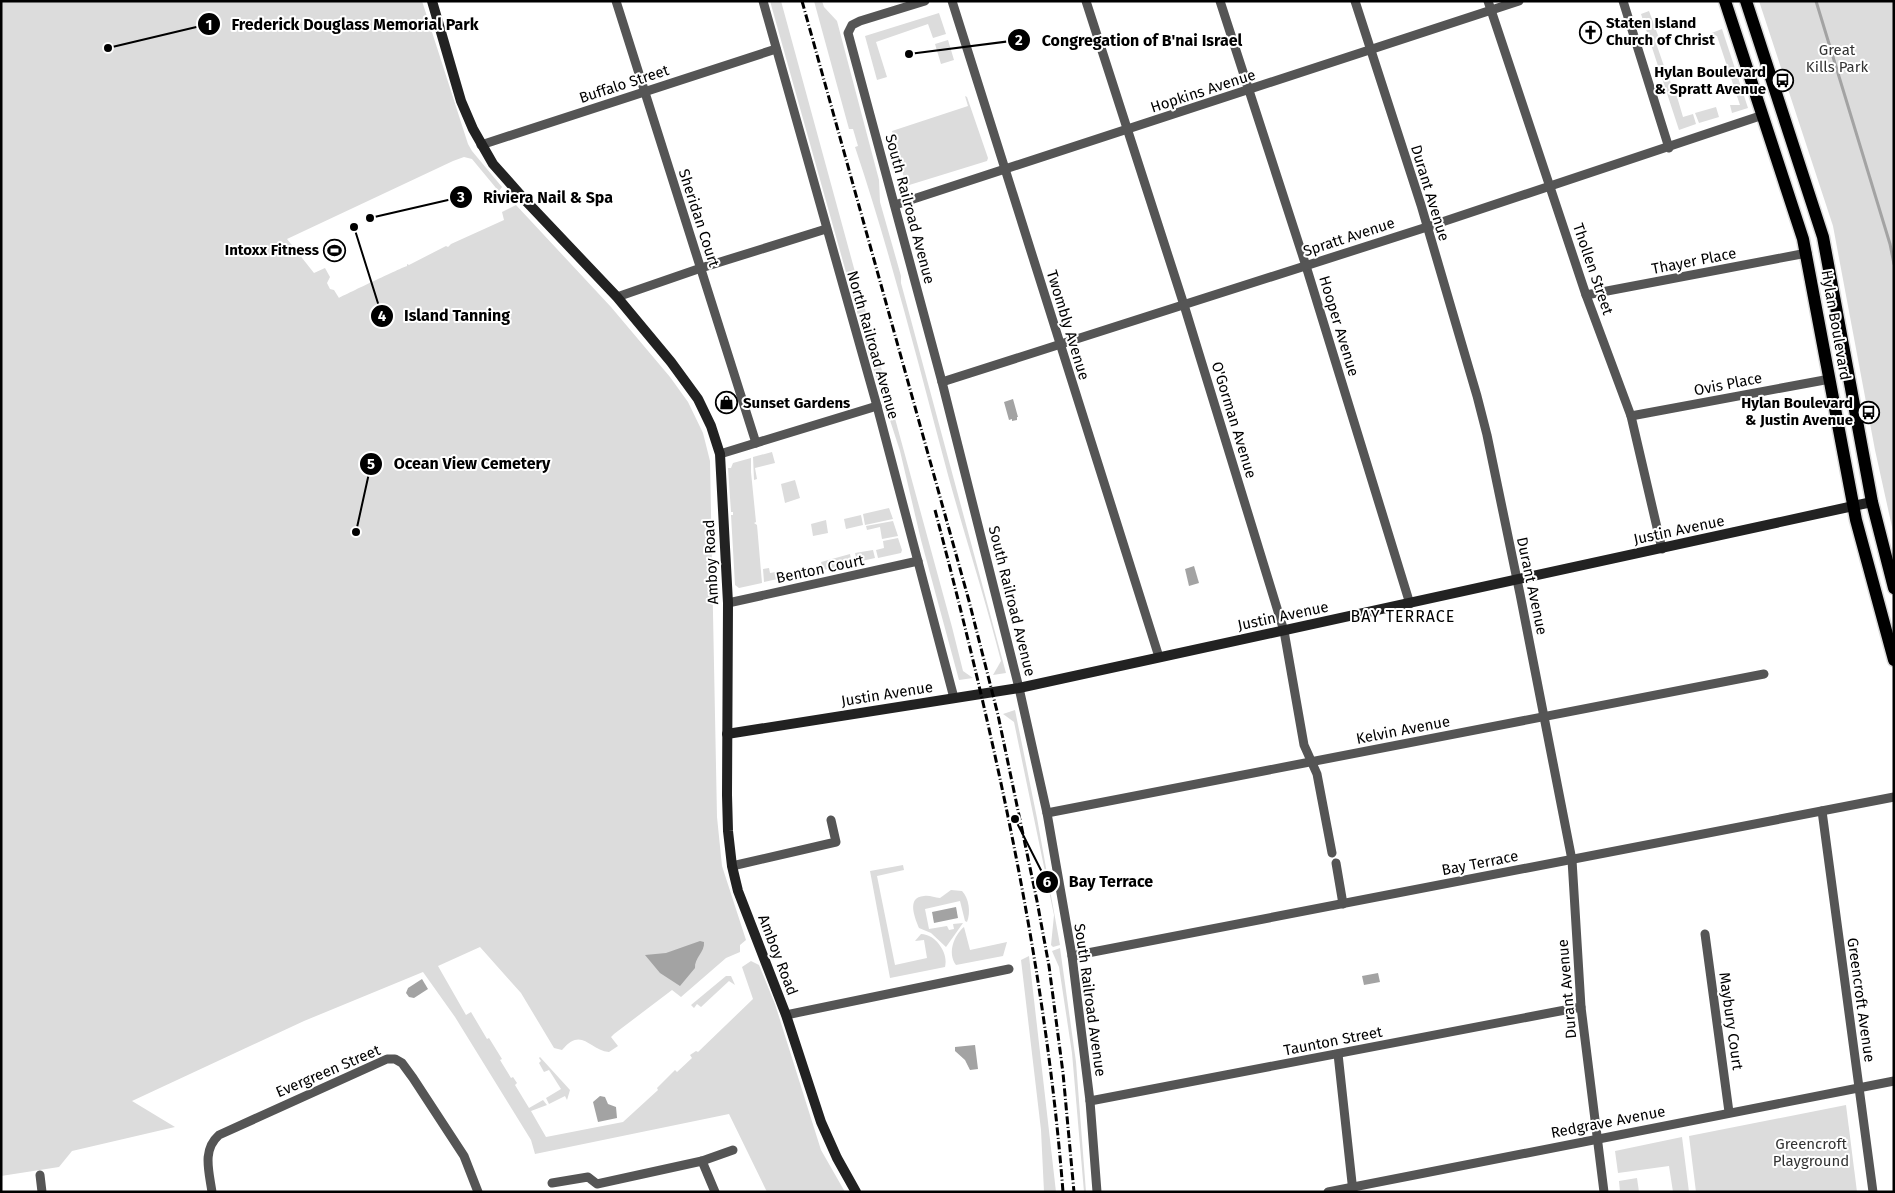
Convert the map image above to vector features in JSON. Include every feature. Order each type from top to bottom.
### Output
[{"type":"main road","name":"Amboy Road","points":[[432,1],[461,101],[481,145],[504,178],[618,296],[698,399],[711,426],[720,454],[728,602],[728,831],[732,866],[738,891],[786,1015],[821,1122],[837,1158],[856,1192]]},
{"type":"main road","name":"Hylan Boulevard","points":[[1725,1],[1807,253],[1853,506],[1894,660]]},
{"type":"main road","name":"Hylan Boulevard","points":[[1746,1],[1823,238],[1872,502],[1894,588]]},
{"type":"main road","name":"Justin Avenue","points":[[727,734],[1020,688],[1872,502]]},
{"type":"street","name":"Sheridan Court","points":[[616,1],[756,443]]},
{"type":"street","name":"North Railroad Avenue","points":[[763,1],[877,406],[954,698]]},
{"type":"street","name":"South Railroad Avenue","points":[[925,1],[860,21],[850,28],[848,33],[942,382],[1020,688],[1047,813],[1072,956],[1090,1101],[1097,1192]]},
{"type":"street","name":"Twombly Avenue","points":[[952,1],[1159,658]]},
{"type":"street","name":"O'Gorman Avenue","points":[[1086,1],[1184,305],[1284,631],[1304,744],[1317,774],[1332,853]]},
{"type":"street","name":"Hooper Avenue","points":[[1220,1],[1306,266],[1410,604]]},
{"type":"street","name":"Durant Avenue","points":[[1355,1],[1427,227],[1483,420],[1518,580],[1572,860],[1581,1007],[1604,1192]]},
{"type":"street","name":"Hopkins Avenue","points":[[895,205],[1371,50],[1489,6],[1519,1]]},
{"type":"street","points":[[1623,1],[1669,148]]},
{"type":"street","name":"Thollen Street","points":[[1489,6],[1586,295],[1631,416],[1662,549]]},
{"type":"street","name":"Buffalo Street","points":[[481,145],[776,49]]},
{"type":"street","name":"Spratt Avenue","points":[[942,382],[1427,227],[1669,148],[1763,115]]},
{"type":"street","points":[[618,296],[826,229]]},
{"type":"street","name":"Thayer Place","points":[[1586,295],[1807,253]]},
{"type":"street","name":"Ovis Place","points":[[1631,416],[1830,379]]},
{"type":"street","points":[[720,454],[877,406]]},
{"type":"street","name":"Benton Court","points":[[728,602],[918,562]]},
{"type":"street","name":"Kelvin Avenue","points":[[1047,813],[1764,674]]},
{"type":"street","name":"Bay Terrace","points":[[1072,956],[1894,797]]},
{"type":"street","name":"Greencroft Avenue","points":[[1822,811],[1873,1192]]},
{"type":"street","points":[[732,866],[836,842],[832,820]]},
{"type":"street","points":[[1336,862],[1344,904]]},
{"type":"street","name":"Maybury Court","points":[[1705,934],[1729,1112]]},
{"type":"street","points":[[786,1015],[1010,969]]},
{"type":"street","name":"Taunton Street","points":[[1090,1101],[1581,1007]]},
{"type":"street","points":[[1338,1054],[1353,1189]]},
{"type":"street","name":"Evergreen Street","points":[[212,1192],[208,1156],[212,1141],[219,1134],[379,1062],[395,1059],[402,1063],[413,1078],[464,1156],[478,1192]]},
{"type":"street","name":"Redgrave Avenue","points":[[1328,1192],[1353,1189],[1597,1138],[1894,1081]]},
{"type":"street","points":[[552,1184],[588,1177],[598,1188],[702,1161],[733,1150]]},
{"type":"street","points":[[702,1161],[715,1192]]},
{"type":"street","points":[[40,1175],[42,1192]]},
{"type":"green space","points":[[1,1],[422,1],[468,144],[502,187],[499,191],[472,159],[464,157],[287,239],[314,273],[325,268],[330,277],[327,283],[339,298],[407,266],[407,264],[409,265],[504,220],[502,212],[516,205],[611,307],[670,377],[688,402],[703,433],[710,461],[717,817],[722,866],[746,940],[740,945],[740,952],[726,958],[681,997],[672,990],[614,1034],[611,1037],[618,1046],[609,1052],[580,1040],[569,1043],[562,1050],[554,1048],[521,993],[480,947],[438,966],[466,1015],[471,1012],[487,1039],[489,1038],[511,1078],[513,1077],[517,1083],[515,1085],[529,1108],[543,1100],[547,1105],[531,1111],[546,1137],[623,1122],[658,1090],[657,1088],[675,1070],[677,1072],[692,1058],[690,1055],[696,1051],[698,1052],[753,999],[742,967],[751,961],[759,965],[775,1004],[821,1150],[845,1192],[767,1192],[729,1114],[535,1154],[531,1140],[455,1017],[423,972],[304,1021],[132,1101],[175,1127],[72,1151],[59,1167],[1,1176]]},
{"type":"green space","points":[[770,1],[781,1],[963,671],[973,678],[959,680],[921,540],[900,451],[872,365]]},
{"type":"green space","points":[[814,1],[822,1],[824,7],[837,21],[879,180],[880,202],[1006,673],[993,675],[1001,661],[995,637],[948,475],[893,270],[855,147],[858,146],[853,129],[849,129]]},
{"type":"green space","name":"Great Kills Park","points":[[1759,1],[1894,1],[1894,536],[1875,450],[1833,226]]},
{"type":"green space","points":[[1649,11],[1659,38],[1655,40],[1671,84],[1673,83],[1683,117],[1693,114],[1696,124],[1679,130],[1641,14]]},
{"type":"green space","points":[[939,13],[946,34],[933,38],[928,24],[876,42],[887,77],[877,80],[865,36]]},
{"type":"green space","points":[[1722,29],[1748,108],[1732,113],[1730,105],[1740,105],[1717,36],[1709,34]]},
{"type":"green space","points":[[948,40],[954,60],[941,64],[935,44]]},
{"type":"green space","points":[[965,96],[967,97],[988,158],[987,161],[906,186],[892,131],[968,106]]},
{"type":"green space","points":[[1716,107],[1719,117],[1699,123],[1695,113]]},
{"type":"green space","points":[[772,452],[775,463],[755,468],[757,479],[754,480],[753,457]]},
{"type":"green space","points":[[751,458],[756,522],[754,523],[757,525],[762,583],[739,588],[735,585],[731,515],[733,515],[733,512],[731,512],[728,468],[731,468],[733,463]]},
{"type":"green space","points":[[795,480],[800,498],[785,503],[781,484]]},
{"type":"green space","points":[[889,508],[893,519],[865,525],[863,514]]},
{"type":"green space","points":[[861,515],[863,525],[846,529],[844,519]]},
{"type":"green space","points":[[826,520],[828,533],[813,536],[811,524]]},
{"type":"green space","points":[[893,521],[898,536],[882,539],[880,527],[867,530],[866,526]]},
{"type":"green space","points":[[898,538],[902,550],[901,553],[878,558],[876,550],[884,548],[883,541]]},
{"type":"green space","points":[[873,550],[875,558],[857,562],[855,553]]},
{"type":"green space","points":[[850,554],[851,559],[854,559],[855,563],[823,570],[821,562]]},
{"type":"green space","points":[[769,568],[770,573],[781,571],[782,578],[764,582],[763,569]]},
{"type":"green space","points":[[1015,710],[1060,945],[1053,947],[1051,945],[1054,915],[1014,722],[1003,714]]},
{"type":"green space","points":[[903,865],[904,870],[877,876],[895,965],[927,958],[924,940],[915,941],[921,934],[932,937],[936,941],[943,951],[946,962],[945,967],[890,978],[870,871]]},
{"type":"green space","points":[[951,890],[962,891],[968,902],[967,922],[965,921],[960,901],[925,909],[929,929],[947,926],[949,930],[954,929],[953,924],[963,923],[946,947],[931,933],[919,928],[913,904],[918,897],[940,898]]},
{"type":"green space","points":[[964,927],[970,950],[1007,942],[1003,956],[956,965],[952,955],[953,944],[960,930]]},
{"type":"green space","points":[[1060,948],[1076,1062],[1086,1192],[1084,1192],[1072,1053],[1059,967],[1052,951]]},
{"type":"green space","points":[[1029,956],[1056,1192],[1044,1192],[1041,1130],[1021,960]]},
{"type":"green space","points":[[726,976],[731,976],[735,985],[729,981],[701,1007],[697,1004],[694,1008],[691,1005]]},
{"type":"green space","points":[[540,1057],[570,1090],[567,1100],[565,1096],[549,1104],[546,1098],[561,1089],[549,1070],[544,1072],[539,1063],[541,1061]]},
{"type":"green space","name":"Greencroft Playground","points":[[1846,1105],[1857,1192],[1696,1192],[1689,1136]]},
{"type":"green space","points":[[1682,1137],[1689,1192],[1673,1192],[1669,1166],[1618,1173],[1615,1151]]},
{"type":"green space","points":[[1637,1178],[1639,1192],[1620,1192],[1619,1181]]},
{"type":"shaded area","points":[[1013,399],[1018,417],[1017,420],[1012,421],[1012,419],[1009,420],[1004,402]]},
{"type":"shaded area","points":[[1194,566],[1199,583],[1189,586],[1185,569]]},
{"type":"shaded area","points":[[956,907],[958,918],[934,923],[932,912]]},
{"type":"shaded area","points":[[700,941],[704,942],[704,946],[696,961],[695,968],[680,986],[660,973],[645,955],[666,953]]},
{"type":"shaded area","points":[[1378,973],[1380,982],[1364,985],[1362,976]]},
{"type":"shaded area","points":[[422,979],[428,989],[414,998],[409,997],[406,993],[408,988]]},
{"type":"shaded area","points":[[975,1045],[978,1069],[970,1070],[965,1060],[955,1051],[955,1047]]},
{"type":"shaded area","points":[[600,1096],[605,1097],[608,1104],[616,1107],[617,1118],[598,1122],[593,1102]]},
{"type":"waterway","points":[[1816,1],[1890,244],[1894,264]]},
{"type":"railway","points":[[802,1],[969,601],[998,715],[1049,966],[1063,1073],[1074,1192]]},
{"type":"railway","points":[[935,510],[997,763],[1014,848],[1044,1019],[1063,1192]]},
{"type":"place","name":"Staten Island Church of Christ","points":[[1590,32]]},
{"type":"place","name":"Frederick Douglass Memorial Park","points":[[108,48]]},
{"type":"place","name":"Congregation of B'nai Israel","points":[[909,54]]},
{"type":"place","name":"Hylan Boulevard & Spratt Avenue","points":[[1782,81]]},
{"type":"place","name":"Riviera Nail & Spa","points":[[370,218]]},
{"type":"place","name":"Island Tanning","points":[[354,227]]},
{"type":"place","name":"Intoxx Fitness","points":[[335,250]]},
{"type":"place","name":"Sunset Gardens","points":[[727,403]]},
{"type":"place","name":"Hylan Boulevard & Justin Avenue","points":[[1869,412]]},
{"type":"place","name":"Ocean View Cemetery","points":[[356,532]]},
{"type":"place","name":"Bay Terrace","points":[[1015,819]]},
{"type":"district","name":"BAY TERRACE","points":[[1403,616]]}]
